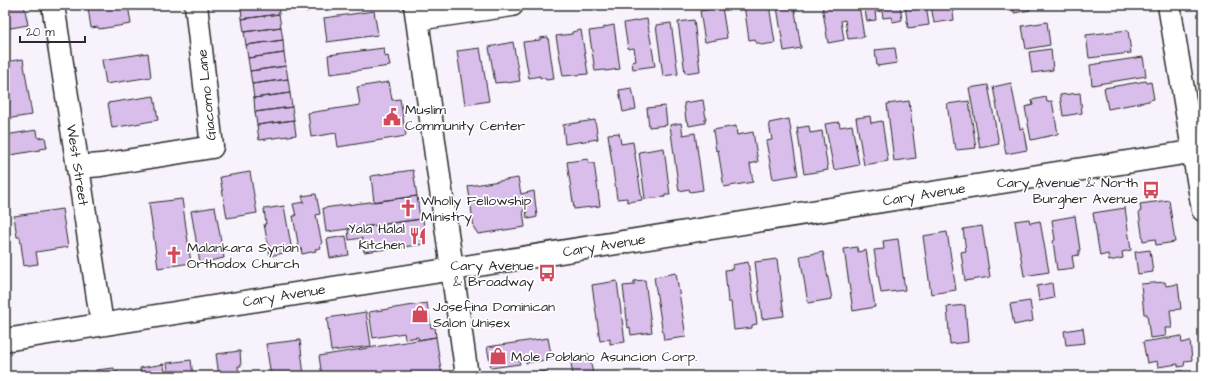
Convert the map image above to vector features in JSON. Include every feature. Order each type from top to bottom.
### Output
[{"type":"street","name":"West Street","points":[[53,5],[102,324]]},
{"type":"street","name":"Giacomo Lane","points":[[78,168],[212,147],[196,5]]},
{"type":"street","points":[[467,376],[416,12],[512,5]]},
{"type":"street","points":[[1169,5],[1198,151],[1203,210]]},
{"type":"street","name":"Cary Avenue","points":[[5,340],[1198,151]]},
{"type":"building","points":[[24,5],[28,25],[5,29],[5,8]]},
{"type":"building","points":[[95,5],[128,5],[131,24],[99,29],[98,27],[91,28],[88,8],[95,7]]},
{"type":"building","points":[[241,5],[278,5],[279,14],[242,19]]},
{"type":"building","points":[[300,5],[313,5],[307,12]]},
{"type":"building","points":[[322,5],[354,5],[322,9]]},
{"type":"building","points":[[744,5],[769,5],[775,43],[761,45],[760,43],[756,43],[755,39],[749,40]]},
{"type":"building","points":[[794,5],[801,48],[784,51],[777,7]]},
{"type":"building","points":[[822,5],[859,5],[864,37],[848,39],[845,20],[841,21],[844,40],[828,43]]},
{"type":"building","points":[[864,5],[900,5],[902,20],[893,22],[892,17],[883,18],[882,11],[875,12],[876,20],[867,21]]},
{"type":"building","points":[[905,5],[926,5],[929,25],[908,28]]},
{"type":"building","points":[[931,5],[952,5],[954,20],[934,23]]},
{"type":"building","points":[[1007,5],[1029,5],[1030,10],[1014,13],[1014,10],[1008,11]]},
{"type":"building","points":[[722,7],[727,38],[705,42],[700,11]]},
{"type":"building","points":[[374,11],[378,35],[327,42],[324,18]]},
{"type":"building","points":[[279,14],[281,27],[244,32],[242,19]]},
{"type":"building","points":[[647,19],[655,66],[633,69],[632,62],[636,61],[634,48],[628,49],[624,23]]},
{"type":"building","points":[[694,20],[700,71],[685,73],[678,22]]},
{"type":"building","points":[[1047,22],[1050,45],[1026,49],[1022,26]]},
{"type":"building","points":[[671,23],[678,74],[663,76],[656,25]]},
{"type":"building","points":[[614,25],[620,69],[595,71],[589,31],[604,29],[604,27]]},
{"type":"building","points":[[281,27],[283,40],[246,45],[244,32]]},
{"type":"building","points":[[581,30],[588,74],[563,76],[556,36],[572,34],[572,32]]},
{"type":"building","points":[[1128,30],[1131,53],[1089,58],[1086,35]]},
{"type":"building","points":[[548,37],[554,79],[546,80],[545,78],[540,78],[540,76],[529,78],[523,42],[540,40],[540,38]]},
{"type":"building","points":[[283,40],[284,53],[248,58],[246,45]]},
{"type":"building","points":[[513,42],[520,81],[495,83],[489,47]]},
{"type":"building","points":[[384,48],[385,57],[388,56],[390,66],[330,74],[328,55]]},
{"type":"building","points":[[480,48],[489,101],[465,105],[457,51]]},
{"type":"building","points":[[895,48],[897,63],[877,66],[875,50]]},
{"type":"building","points":[[1051,49],[1053,70],[1032,73],[1029,52]]},
{"type":"building","points":[[148,53],[151,77],[106,84],[102,60]]},
{"type":"building","points":[[284,53],[286,66],[250,71],[248,58]]},
{"type":"building","points":[[1143,57],[1146,76],[1092,85],[1090,65]]},
{"type":"building","points":[[23,59],[32,115],[5,119],[5,62]]},
{"type":"building","points":[[286,66],[288,79],[252,84],[250,71]]},
{"type":"building","points":[[288,79],[290,93],[254,98],[252,84]]},
{"type":"building","points":[[1146,81],[1147,83],[1151,82],[1154,99],[1108,109],[1104,88]]},
{"type":"building","points":[[389,82],[392,100],[400,99],[406,136],[338,147],[336,133],[311,137],[308,113],[360,105],[357,87]]},
{"type":"building","points":[[1011,83],[1020,129],[1023,128],[1027,150],[1006,154],[993,87]]},
{"type":"building","points":[[988,85],[999,144],[980,148],[969,88]]},
{"type":"building","points":[[632,88],[636,109],[623,112],[619,90]]},
{"type":"building","points":[[290,93],[292,107],[255,112],[254,98]]},
{"type":"building","points":[[1080,93],[1082,113],[1063,116],[1060,95]]},
{"type":"building","points":[[154,96],[158,120],[112,128],[108,103]]},
{"type":"building","points":[[1046,97],[1047,102],[1052,101],[1058,134],[1031,140],[1025,107],[1033,105],[1032,100]]},
{"type":"building","points":[[703,100],[706,119],[705,123],[689,126],[688,121],[686,121],[684,103]]},
{"type":"building","points":[[909,101],[916,158],[894,161],[887,104]]},
{"type":"building","points":[[969,101],[976,148],[956,150],[955,143],[953,143],[947,104]]},
{"type":"building","points":[[665,106],[667,125],[649,127],[647,108]]},
{"type":"building","points":[[292,107],[294,120],[257,125],[255,112]]},
{"type":"building","points":[[870,116],[871,123],[882,121],[888,161],[864,165],[856,118]]},
{"type":"building","points":[[789,119],[798,175],[773,179],[766,141],[772,140],[769,123]]},
{"type":"building","points":[[294,120],[296,135],[259,140],[257,125]]},
{"type":"building","points":[[595,120],[598,139],[565,144],[563,125]]},
{"type":"building","points":[[839,122],[840,127],[852,125],[859,165],[834,170],[825,124]]},
{"type":"building","points":[[681,123],[683,135],[695,133],[703,190],[690,192],[689,189],[679,191],[670,125]]},
{"type":"building","points":[[736,126],[737,135],[753,132],[758,162],[750,164],[753,182],[724,187],[713,130]]},
{"type":"building","points":[[809,126],[810,133],[822,131],[828,170],[804,174],[797,128]]},
{"type":"building","points":[[37,130],[38,138],[45,137],[47,148],[5,156],[5,135]]},
{"type":"building","points":[[619,133],[621,144],[633,142],[642,200],[627,202],[627,198],[617,199],[608,134]]},
{"type":"building","points":[[664,148],[670,195],[645,199],[639,152]]},
{"type":"building","points":[[588,159],[589,163],[594,163],[600,206],[574,209],[567,162]]},
{"type":"building","points":[[413,170],[417,196],[374,202],[371,176]]},
{"type":"building","points":[[250,172],[257,213],[227,218],[220,177]]},
{"type":"building","points":[[518,178],[521,194],[534,191],[537,217],[527,218],[526,209],[523,210],[525,227],[478,234],[474,228],[468,186]]},
{"type":"building","points":[[316,194],[320,214],[316,215],[322,244],[320,245],[321,248],[315,249],[316,251],[302,254],[301,248],[299,248],[293,216],[296,216],[293,204],[304,202],[302,196]]},
{"type":"building","points":[[417,196],[420,219],[326,232],[323,208]]},
{"type":"building","points":[[182,199],[191,263],[158,268],[149,203]]},
{"type":"building","points":[[1169,200],[1175,242],[1156,245],[1155,239],[1143,241],[1139,212],[1141,211],[1140,204]]},
{"type":"building","points":[[284,206],[292,251],[270,256],[264,224],[266,224],[264,209]]},
{"type":"building","points":[[215,207],[224,258],[200,263],[191,211]]},
{"type":"building","points":[[1125,208],[1131,250],[1122,252],[1123,258],[1109,261],[1108,254],[1100,256],[1093,213]]},
{"type":"building","points":[[62,209],[68,247],[36,252],[38,264],[24,266],[20,237],[17,237],[14,216]]},
{"type":"building","points":[[1075,216],[1080,250],[1079,255],[1072,256],[1074,268],[1057,270],[1052,220]]},
{"type":"building","points":[[423,219],[426,244],[364,252],[362,238],[349,240],[348,229]]},
{"type":"building","points":[[1029,219],[1030,223],[1040,221],[1049,272],[1024,276],[1015,221]]},
{"type":"building","points":[[982,226],[990,277],[965,281],[961,252],[966,251],[963,229]]},
{"type":"building","points":[[947,232],[956,290],[931,294],[923,236]]},
{"type":"building","points":[[346,236],[349,255],[330,258],[327,239]]},
{"type":"building","points":[[898,239],[905,290],[881,293],[874,250],[884,249],[883,241]]},
{"type":"building","points":[[857,247],[858,252],[866,250],[875,307],[853,311],[844,249]]},
{"type":"building","points":[[1150,250],[1153,272],[1138,274],[1135,252]]},
{"type":"building","points":[[823,252],[832,299],[808,303],[800,256]]},
{"type":"building","points":[[777,259],[784,316],[762,319],[755,262]]},
{"type":"building","points":[[748,262],[757,324],[752,325],[752,328],[734,330],[731,302],[728,302],[725,270],[733,269],[732,265]]},
{"type":"building","points":[[676,273],[686,337],[664,340],[654,277]]},
{"type":"building","points":[[645,280],[652,332],[631,335],[630,327],[628,328],[623,286],[634,285],[634,281]]},
{"type":"building","points":[[617,281],[625,342],[610,344],[610,339],[600,341],[592,285]]},
{"type":"building","points":[[1165,282],[1166,286],[1178,284],[1181,309],[1170,310],[1172,328],[1165,328],[1166,336],[1150,338],[1147,314],[1144,314],[1141,284]]},
{"type":"building","points":[[1052,283],[1054,298],[1039,301],[1037,286]]},
{"type":"building","points":[[1030,301],[1033,321],[1014,325],[1010,304]]},
{"type":"building","points":[[427,303],[431,328],[435,327],[436,337],[419,340],[418,337],[405,339],[404,333],[373,338],[369,312]]},
{"type":"building","points":[[965,305],[968,342],[950,344],[947,307]]},
{"type":"building","points":[[366,312],[371,346],[331,351],[327,318]]},
{"type":"building","points":[[1083,328],[1085,343],[1066,345],[1064,331]]},
{"type":"building","points":[[1181,336],[1182,343],[1190,341],[1192,360],[1185,361],[1184,366],[1178,367],[1178,364],[1158,367],[1157,361],[1147,363],[1143,342]]},
{"type":"building","points":[[436,337],[442,376],[322,376],[319,356]]},
{"type":"building","points":[[548,338],[552,359],[526,363],[525,357],[518,358],[520,364],[491,368],[487,347]]},
{"type":"building","points":[[300,340],[304,376],[271,376],[266,344]]},
{"type":"building","points":[[240,351],[241,366],[238,366],[239,376],[219,376],[216,354]]},
{"type":"building","points":[[589,354],[593,374],[573,376],[570,357]]},
{"type":"building","points":[[191,360],[193,376],[169,376],[167,363]]},
{"type":"building","points":[[164,364],[165,376],[141,376],[140,368]]},
{"type":"building","points":[[114,368],[115,372],[117,371],[118,376],[96,376],[96,370]]},
{"type":"building","points":[[86,371],[87,376],[67,376],[66,373]]},
{"type":"building","points":[[547,371],[548,376],[507,376]]},
{"type":"building","points":[[1182,371],[1183,376],[1158,376],[1158,375]]},
{"type":"place","name":"Muslim Community Center","points":[[392,117]]},
{"type":"place","name":"Cary Avenue & North Burgher Avenue","points":[[1151,190]]},
{"type":"place","name":"Wholly Fellowship Ministry","points":[[408,208]]},
{"type":"place","name":"Yala Halal Kitchen","points":[[418,236]]},
{"type":"place","name":"Malankara Syrian Orthodox Church","points":[[174,255]]},
{"type":"place","name":"Cary Avenue & Broadway","points":[[547,273]]},
{"type":"place","name":"Josefina Dominican Salon Unisex","points":[[420,314]]},
{"type":"place","name":"Mole Poblano Asuncion Corp.","points":[[498,356]]}]
